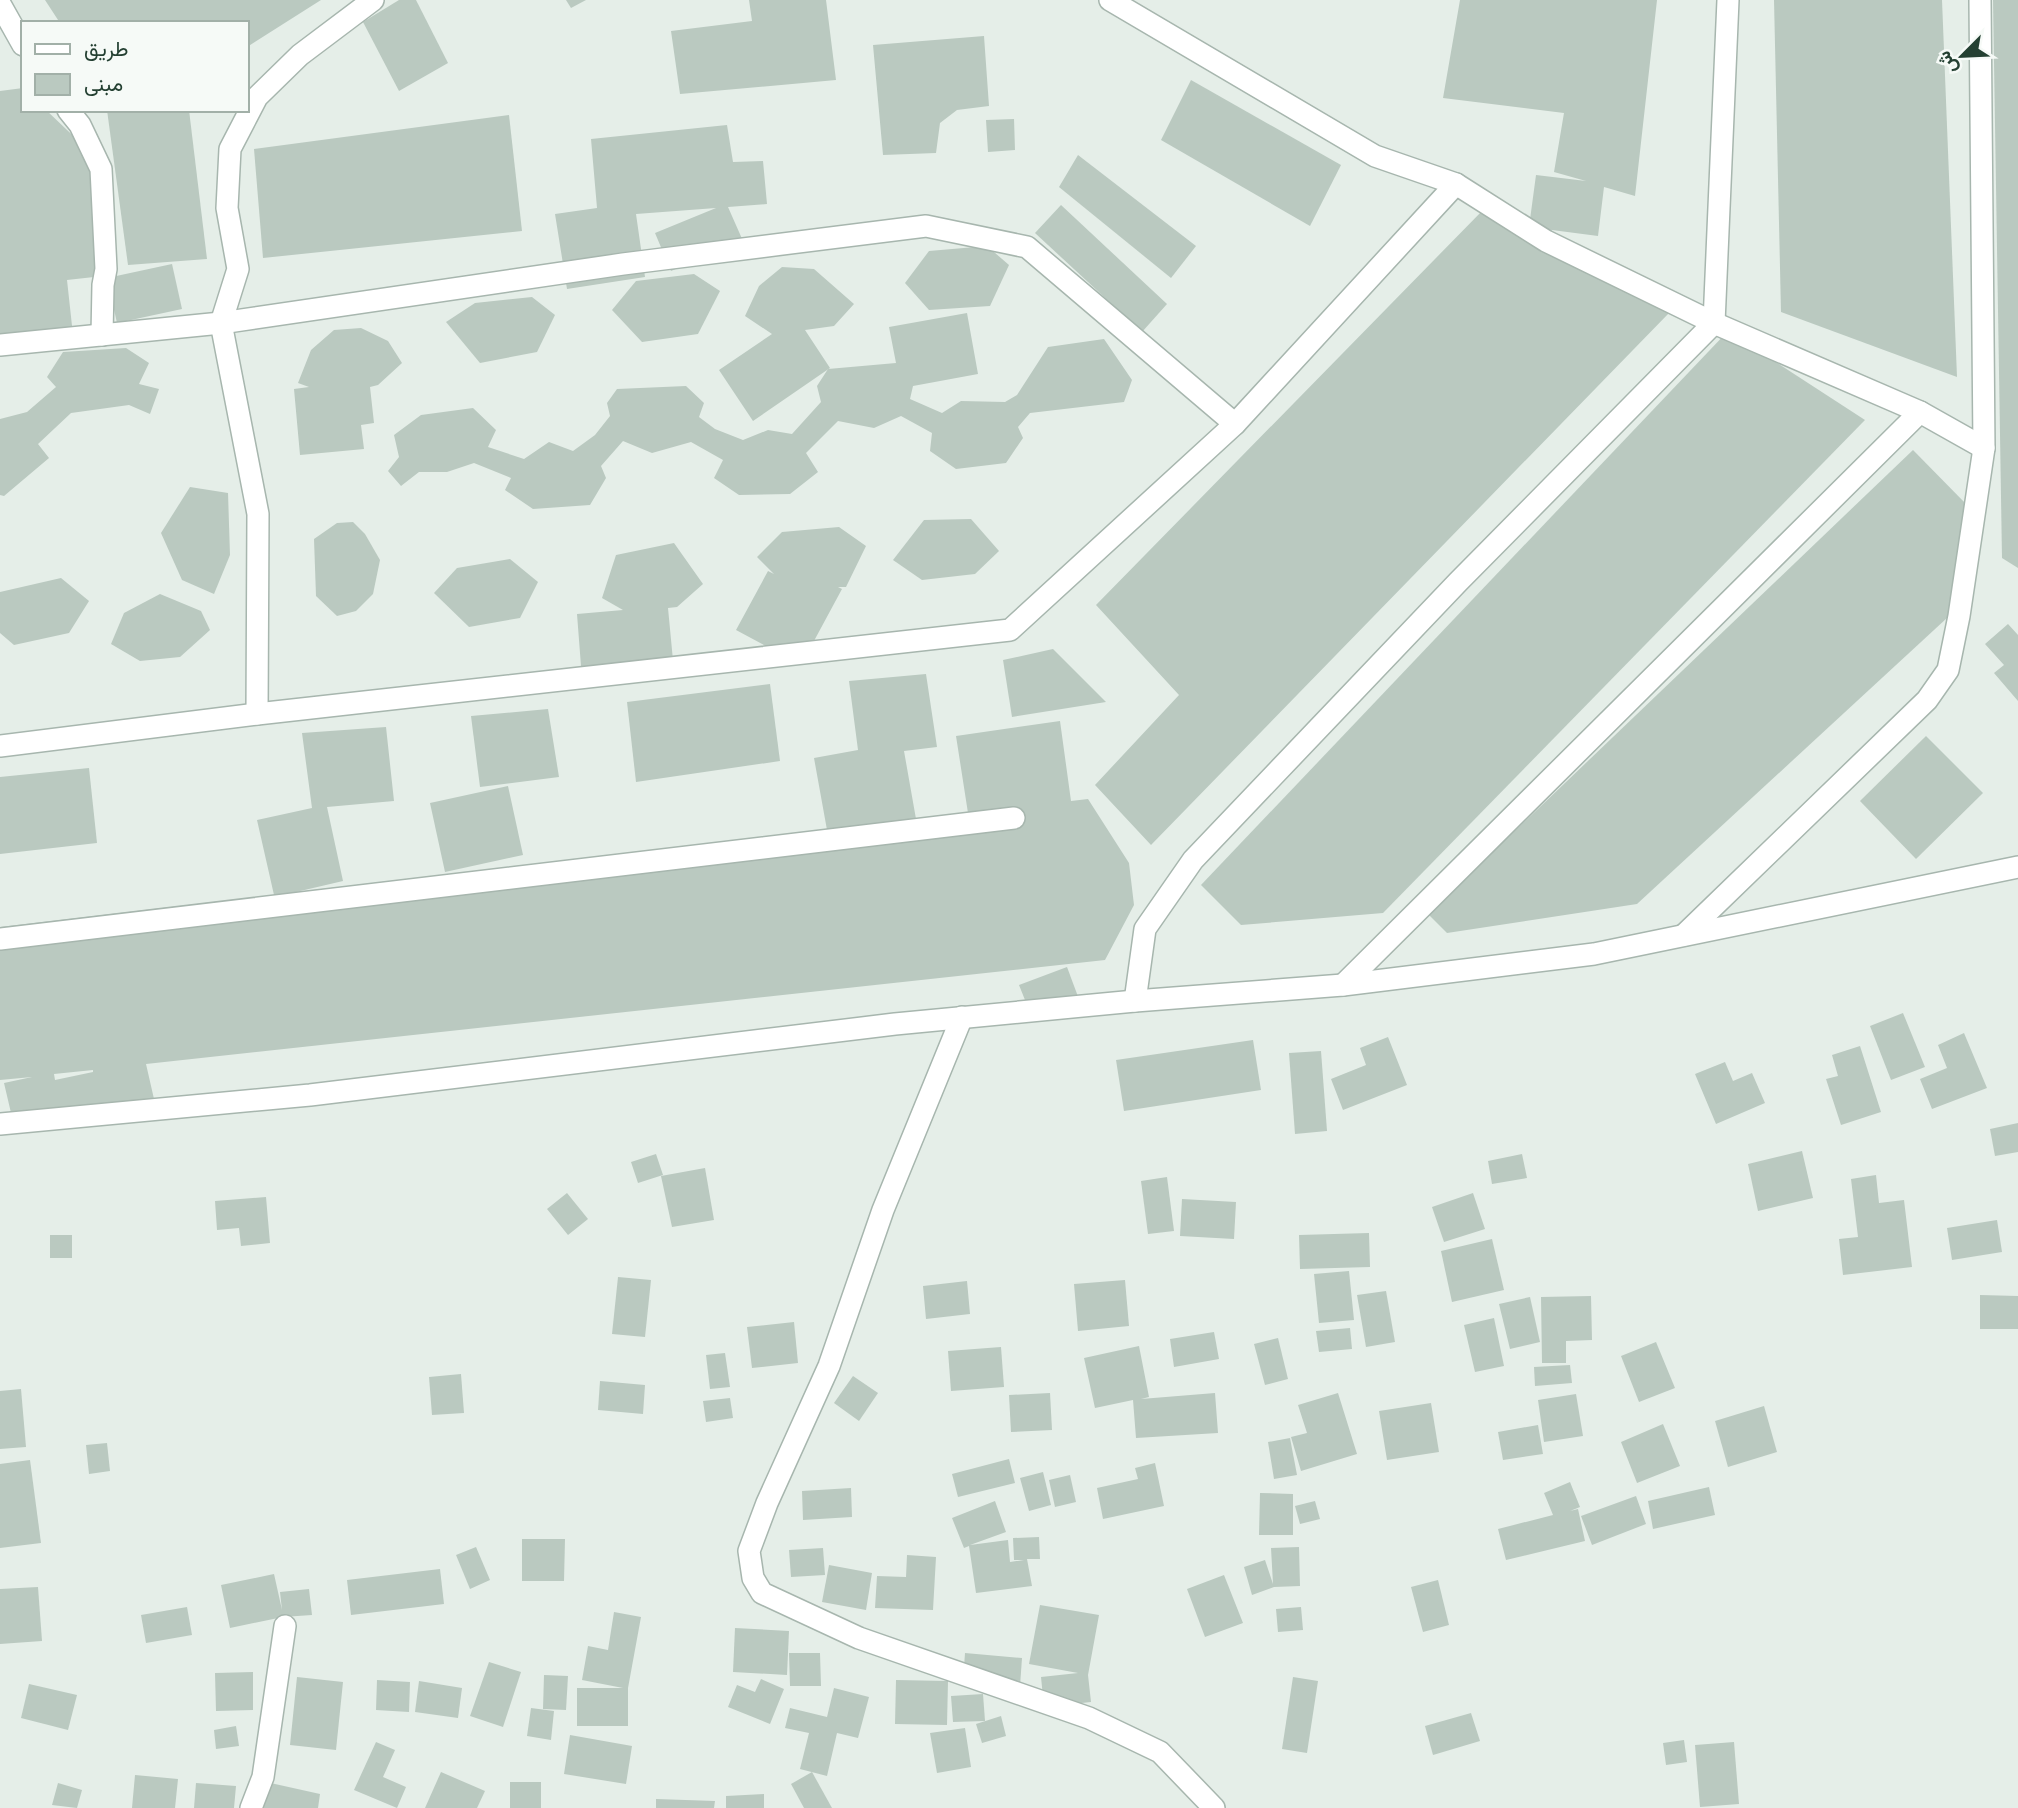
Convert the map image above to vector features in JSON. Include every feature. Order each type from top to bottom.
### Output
[{"type":"street","points":[[257,714],[258,514],[221,323],[238,269],[227,208],[230,149],[257,97],[300,55],[373,0]]},
{"type":"street","points":[[1110,0],[1375,156],[1456,184],[1546,241],[1714,323],[1920,412],[1984,448]]},
{"type":"street","points":[[1135,1001],[1145,929],[1192,860],[1458,582],[1714,323],[1728,0]]},
{"type":"street","points":[[1683,935],[1927,700],[1948,670],[1959,617],[1984,448],[1980,0]]},
{"type":"street","points":[[0,4],[21,41]]},
{"type":"street","points":[[70,112],[80,125],[101,169],[106,269],[102,335]]},
{"type":"street","points":[[0,746],[257,714],[1010,629],[1235,424],[1456,184]]},
{"type":"street","points":[[0,345],[221,323],[623,264],[926,226],[1027,247],[1235,424]]},
{"type":"street","points":[[1343,985],[1920,412]]},
{"type":"street","points":[[0,939],[1014,818]]},
{"type":"street","points":[[0,1124],[310,1095],[962,1017],[1343,985],[1594,954],[2018,867]]},
{"type":"street","points":[[962,1017],[883,1209],[828,1366],[767,1503],[750,1551],[753,1578],[762,1593],[859,1638],[1089,1718],[1160,1752],[1214,1808]]},
{"type":"street","points":[[251,1808],[263,1777],[285,1626]]},
{"type":"building","points":[[45,0],[321,0],[248,46],[248,21],[59,21]]},
{"type":"building","points":[[399,0],[416,0],[448,63],[399,91],[363,22]]},
{"type":"building","points":[[566,0],[586,0],[571,8]]},
{"type":"building","points":[[749,0],[826,0],[836,80],[680,94],[671,31],[752,21]]},
{"type":"building","points":[[1460,0],[1657,0],[1635,196],[1604,187],[1598,236],[1529,227],[1536,175],[1586,181],[1554,172],[1564,113],[1443,98]]},
{"type":"building","points":[[1774,0],[1942,0],[1957,377],[1781,312]]},
{"type":"building","points":[[1993,0],[2018,0],[2018,568],[2002,558]]},
{"type":"building","points":[[984,36],[989,106],[957,110],[940,123],[936,153],[883,155],[873,45]]},
{"type":"building","points":[[1191,80],[1341,165],[1310,226],[1161,140]]},
{"type":"building","points":[[21,88],[21,112],[48,112],[87,149],[103,276],[67,280],[73,335],[0,343],[0,91]]},
{"type":"building","points":[[107,112],[189,112],[207,259],[128,265]]},
{"type":"building","points":[[509,115],[522,231],[263,258],[254,149]]},
{"type":"building","points":[[1014,119],[1015,150],[988,152],[986,120]]},
{"type":"building","points":[[727,125],[733,162],[763,161],[767,204],[728,207],[743,241],[671,271],[655,233],[716,208],[636,214],[645,277],[567,289],[555,214],[597,208],[591,139]]},
{"type":"building","points":[[1078,155],[1196,246],[1171,278],[1059,187]]},
{"type":"building","points":[[1061,205],[1167,304],[1142,332],[1035,233]]},
{"type":"building","points":[[1483,210],[1669,313],[1151,845],[1095,785],[1179,695],[1096,605]]},
{"type":"building","points":[[987,246],[1009,265],[990,306],[929,310],[905,283],[929,251]]},
{"type":"building","points":[[172,264],[182,309],[117,323],[107,278]]},
{"type":"building","points":[[782,267],[814,269],[854,304],[834,326],[805,330],[830,368],[753,421],[719,370],[772,334],[745,316],[759,286]]},
{"type":"building","points":[[694,274],[720,291],[698,334],[642,342],[612,310],[636,281]]},
{"type":"building","points":[[532,297],[555,315],[537,352],[480,363],[446,322],[475,303]]},
{"type":"building","points":[[967,313],[978,374],[913,386],[910,399],[942,413],[961,401],[1005,402],[1017,395],[1048,347],[1104,339],[1132,380],[1124,402],[1030,413],[1018,427],[1023,438],[1006,463],[956,469],[930,451],[932,433],[901,416],[874,428],[838,421],[806,453],[818,472],[790,494],[739,495],[714,478],[723,460],[691,442],[652,453],[623,441],[601,466],[606,478],[590,505],[533,509],[505,490],[511,478],[474,463],[447,472],[419,472],[401,486],[388,471],[399,457],[394,435],[421,415],[473,408],[496,430],[488,447],[524,459],[549,442],[573,451],[595,435],[610,416],[607,403],[617,389],[686,386],[704,403],[699,417],[715,429],[743,440],[768,430],[792,434],[821,402],[817,386],[828,369],[896,363],[889,327]]},
{"type":"building","points":[[361,328],[388,341],[402,363],[378,385],[370,387],[374,423],[361,425],[364,449],[300,455],[294,389],[309,387],[298,383],[311,350],[334,330]]},
{"type":"building","points":[[1728,331],[1865,420],[1383,913],[1241,925],[1201,885]]},
{"type":"building","points":[[126,348],[149,363],[139,384],[159,389],[150,414],[129,405],[71,413],[38,444],[49,458],[4,496],[0,495],[0,419],[27,412],[56,387],[47,377],[63,352]]},
{"type":"building","points":[[1913,450],[1969,507],[1960,606],[1637,904],[1447,933],[1428,914]]},
{"type":"building","points":[[190,487],[228,493],[230,555],[214,594],[182,580],[161,533]]},
{"type":"building","points":[[971,519],[999,551],[975,574],[922,580],[893,560],[924,520]]},
{"type":"building","points":[[353,522],[365,534],[380,560],[373,594],[356,611],[337,616],[316,596],[314,539],[337,523]]},
{"type":"building","points":[[839,527],[866,546],[846,587],[838,587],[842,589],[801,665],[736,630],[768,571],[774,574],[757,557],[782,532]]},
{"type":"building","points":[[674,543],[703,584],[677,607],[668,608],[674,671],[582,679],[577,614],[623,610],[602,598],[616,555]]},
{"type":"building","points":[[510,559],[538,582],[520,618],[469,627],[434,593],[457,568]]},
{"type":"building","points":[[61,578],[89,601],[69,633],[14,645],[0,633],[0,592]]},
{"type":"building","points":[[160,594],[201,611],[210,630],[180,657],[140,661],[111,644],[124,613]]},
{"type":"building","points":[[2008,624],[2018,635],[2018,701],[1994,673],[2004,665],[1985,644]]},
{"type":"building","points":[[1053,649],[1106,702],[1012,717],[1003,660]]},
{"type":"building","points":[[926,674],[937,747],[904,751],[916,819],[968,813],[956,736],[1060,721],[1071,801],[1088,799],[1129,863],[1134,905],[1105,960],[146,1064],[154,1099],[15,1130],[4,1083],[32,1077],[0,1080],[0,927],[274,895],[257,820],[312,808],[302,733],[386,727],[394,801],[327,807],[343,881],[296,892],[827,830],[814,758],[858,750],[849,681]],"holes":[[[93,1070],[55,1080],[54,1074]]]},
{"type":"building","points":[[770,684],[780,761],[636,782],[627,702]]},
{"type":"building","points":[[548,709],[559,777],[480,787],[471,716]]},
{"type":"building","points":[[1926,736],[1983,793],[1916,859],[1860,801]]},
{"type":"building","points":[[89,768],[97,843],[0,854],[0,777]]},
{"type":"building","points":[[508,786],[523,855],[445,872],[430,803]]},
{"type":"building","points":[[1067,967],[1080,1002],[1033,1020],[1019,985]]},
{"type":"building","points":[[1903,1013],[1925,1067],[1891,1080],[1870,1026]]},
{"type":"building","points":[[1964,1033],[1987,1088],[1932,1109],[1920,1079],[1947,1068],[1938,1045]]},
{"type":"building","points":[[1388,1037],[1407,1085],[1343,1110],[1331,1079],[1366,1065],[1360,1048]]},
{"type":"building","points":[[1253,1040],[1261,1090],[1124,1111],[1116,1060]]},
{"type":"building","points":[[1860,1046],[1881,1112],[1841,1125],[1826,1079],[1838,1076],[1832,1055]]},
{"type":"building","points":[[1321,1051],[1327,1131],[1295,1134],[1289,1053]]},
{"type":"building","points":[[1725,1062],[1733,1081],[1752,1073],[1765,1103],[1716,1124],[1695,1074]]},
{"type":"building","points":[[2018,1123],[2018,1152],[1995,1156],[1990,1129]]},
{"type":"building","points":[[1802,1151],[1813,1198],[1758,1211],[1748,1164]]},
{"type":"building","points":[[656,1154],[663,1175],[638,1183],[631,1162]]},
{"type":"building","points":[[1522,1154],[1527,1178],[1492,1184],[1488,1161]]},
{"type":"building","points":[[705,1168],[714,1220],[672,1227],[661,1176]]},
{"type":"building","points":[[1876,1175],[1879,1203],[1904,1200],[1912,1267],[1843,1275],[1839,1239],[1858,1237],[1851,1179]]},
{"type":"building","points":[[1167,1177],[1174,1231],[1148,1234],[1141,1181]]},
{"type":"building","points":[[567,1193],[588,1219],[568,1235],[547,1209]]},
{"type":"building","points":[[1473,1193],[1485,1229],[1444,1242],[1432,1207]]},
{"type":"building","points":[[266,1197],[270,1243],[241,1246],[239,1228],[217,1230],[215,1201]]},
{"type":"building","points":[[1182,1199],[1236,1202],[1234,1239],[1180,1236]]},
{"type":"building","points":[[1997,1220],[2002,1252],[1952,1260],[1947,1228]]},
{"type":"building","points":[[1369,1233],[1370,1267],[1300,1269],[1299,1235]]},
{"type":"building","points":[[50,1235],[72,1235],[72,1258],[50,1258]]},
{"type":"building","points":[[1492,1239],[1504,1290],[1452,1302],[1441,1251]]},
{"type":"building","points":[[1349,1271],[1354,1320],[1319,1323],[1314,1274]]},
{"type":"building","points":[[618,1277],[651,1280],[645,1337],[612,1334]]},
{"type":"building","points":[[1125,1280],[1129,1326],[1078,1331],[1074,1284]]},
{"type":"building","points":[[967,1281],[970,1314],[926,1319],[923,1286]]},
{"type":"building","points":[[1386,1291],[1395,1342],[1366,1347],[1357,1295]]},
{"type":"building","points":[[1980,1295],[2018,1296],[2018,1329],[1980,1329]]},
{"type":"building","points":[[1591,1296],[1592,1340],[1566,1341],[1566,1363],[1542,1363],[1541,1297]]},
{"type":"building","points":[[1530,1297],[1540,1342],[1510,1349],[1499,1304]]},
{"type":"building","points":[[1494,1318],[1504,1366],[1475,1372],[1464,1325]]},
{"type":"building","points":[[794,1322],[798,1363],[752,1368],[747,1327]]},
{"type":"building","points":[[1350,1328],[1352,1349],[1319,1352],[1316,1331]]},
{"type":"building","points":[[1214,1332],[1219,1359],[1174,1367],[1170,1339]]},
{"type":"building","points":[[1278,1338],[1288,1379],[1265,1385],[1254,1344]]},
{"type":"building","points":[[1656,1342],[1675,1388],[1639,1402],[1621,1356]]},
{"type":"building","points":[[1139,1346],[1149,1397],[1141,1399],[1215,1393],[1218,1433],[1136,1438],[1133,1400],[1095,1408],[1084,1358]]},
{"type":"building","points":[[1001,1347],[1004,1387],[951,1391],[948,1351]]},
{"type":"building","points":[[725,1353],[730,1387],[710,1389],[706,1355]]},
{"type":"building","points":[[1570,1365],[1572,1383],[1535,1386],[1534,1367]]},
{"type":"building","points":[[461,1374],[464,1413],[432,1415],[429,1377]]},
{"type":"building","points":[[853,1376],[878,1393],[859,1421],[834,1403]]},
{"type":"building","points":[[600,1381],[645,1385],[643,1414],[598,1410]]},
{"type":"building","points":[[21,1389],[26,1447],[0,1449],[0,1391]]},
{"type":"building","points":[[1050,1393],[1052,1430],[1011,1432],[1009,1395]]},
{"type":"building","points":[[1338,1393],[1357,1454],[1301,1471],[1291,1437],[1307,1433],[1298,1405]]},
{"type":"building","points":[[1576,1394],[1583,1436],[1544,1442],[1538,1400]]},
{"type":"building","points":[[730,1398],[733,1418],[706,1422],[703,1401]]},
{"type":"building","points":[[1431,1403],[1439,1452],[1387,1460],[1379,1411]]},
{"type":"building","points":[[1764,1406],[1777,1452],[1728,1467],[1715,1421]]},
{"type":"building","points":[[1663,1424],[1680,1466],[1637,1483],[1621,1442]]},
{"type":"building","points":[[1538,1425],[1543,1454],[1503,1460],[1498,1432]]},
{"type":"building","points":[[1290,1438],[1297,1475],[1274,1479],[1268,1442]]},
{"type":"building","points":[[107,1443],[110,1471],[89,1474],[86,1445]]},
{"type":"building","points":[[1009,1459],[1015,1483],[958,1497],[952,1474]]},
{"type":"building","points":[[30,1460],[41,1543],[0,1548],[0,1464]]},
{"type":"building","points":[[1155,1463],[1164,1506],[1103,1519],[1097,1488],[1138,1479],[1135,1468]]},
{"type":"building","points":[[1043,1472],[1051,1505],[1029,1511],[1020,1478]]},
{"type":"building","points":[[1070,1475],[1076,1502],[1055,1507],[1049,1480]]},
{"type":"building","points":[[1570,1482],[1580,1507],[1570,1511],[1578,1509],[1585,1541],[1506,1560],[1498,1529],[1553,1515],[1544,1493]]},
{"type":"building","points":[[1709,1487],[1715,1515],[1653,1529],[1648,1501]]},
{"type":"building","points":[[851,1488],[852,1517],[803,1520],[802,1491]]},
{"type":"building","points":[[1260,1493],[1293,1494],[1293,1535],[1259,1535]]},
{"type":"building","points":[[1636,1496],[1646,1524],[1592,1545],[1581,1516]]},
{"type":"building","points":[[995,1501],[1006,1532],[970,1545],[1008,1540],[1010,1562],[1024,1560],[1014,1560],[1013,1538],[1039,1537],[1040,1559],[1027,1559],[1032,1586],[976,1593],[969,1546],[964,1548],[952,1518]]},
{"type":"building","points":[[1315,1501],[1320,1519],[1300,1524],[1295,1506]]},
{"type":"building","points":[[522,1539],[565,1539],[564,1581],[522,1581]]},
{"type":"building","points":[[476,1547],[490,1580],[470,1589],[456,1555]]},
{"type":"building","points":[[1299,1547],[1300,1586],[1274,1587],[1252,1595],[1244,1567],[1265,1560],[1273,1584],[1271,1548]]},
{"type":"building","points":[[823,1548],[825,1575],[791,1577],[789,1550]]},
{"type":"building","points":[[907,1555],[936,1557],[933,1610],[875,1608],[877,1576],[906,1577]]},
{"type":"building","points":[[829,1565],[872,1573],[866,1610],[822,1602]]},
{"type":"building","points":[[440,1569],[444,1604],[351,1615],[347,1580]]},
{"type":"building","points":[[274,1574],[282,1610],[280,1592],[309,1589],[312,1615],[283,1617],[230,1628],[221,1585]]},
{"type":"building","points":[[1224,1575],[1243,1623],[1205,1637],[1187,1589]]},
{"type":"building","points":[[1438,1580],[1449,1625],[1423,1632],[1411,1587]]},
{"type":"building","points":[[38,1587],[42,1641],[0,1644],[0,1589]]},
{"type":"building","points":[[1040,1605],[1099,1615],[1088,1675],[1091,1702],[1044,1707],[1041,1677],[1078,1673],[1029,1664]]},
{"type":"building","points":[[187,1607],[192,1635],[146,1643],[141,1615]]},
{"type":"building","points":[[1301,1607],[1303,1630],[1278,1632],[1276,1609]]},
{"type":"building","points":[[614,1612],[641,1617],[628,1688],[628,1726],[577,1726],[577,1688],[623,1688],[582,1680],[588,1646],[608,1650]]},
{"type":"building","points":[[735,1628],[789,1631],[787,1675],[733,1672]]},
{"type":"building","points":[[789,1653],[820,1653],[821,1686],[790,1686]]},
{"type":"building","points":[[965,1653],[1022,1658],[1020,1686],[963,1681]]},
{"type":"building","points":[[489,1662],[521,1672],[503,1727],[470,1716]]},
{"type":"building","points":[[253,1672],[253,1710],[216,1711],[215,1673]]},
{"type":"building","points":[[544,1675],[568,1676],[566,1710],[543,1709]]},
{"type":"building","points":[[297,1677],[343,1682],[336,1750],[290,1745]]},
{"type":"building","points":[[1293,1677],[1318,1681],[1307,1753],[1282,1749]]},
{"type":"building","points":[[761,1679],[784,1689],[770,1724],[728,1707],[737,1685],[755,1692]]},
{"type":"building","points":[[377,1680],[410,1682],[409,1712],[376,1710]]},
{"type":"building","points":[[896,1680],[948,1681],[947,1725],[895,1724]]},
{"type":"building","points":[[419,1681],[462,1688],[458,1718],[415,1712]]},
{"type":"building","points":[[29,1684],[77,1695],[68,1730],[21,1718]]},
{"type":"building","points":[[834,1688],[869,1697],[858,1738],[837,1733],[827,1776],[800,1769],[809,1733],[785,1728],[790,1708],[827,1717]]},
{"type":"building","points":[[983,1694],[985,1721],[953,1722],[951,1696]]},
{"type":"building","points":[[531,1708],[554,1711],[551,1740],[527,1736]]},
{"type":"building","points":[[1471,1713],[1480,1741],[1433,1755],[1425,1726]]},
{"type":"building","points":[[1001,1716],[1006,1736],[982,1743],[976,1724]]},
{"type":"building","points":[[236,1726],[239,1746],[216,1749],[214,1730]]},
{"type":"building","points":[[965,1728],[971,1767],[937,1773],[930,1733]]},
{"type":"building","points":[[570,1735],[632,1746],[626,1784],[564,1774]]},
{"type":"building","points":[[1684,1740],[1687,1762],[1666,1765],[1663,1743]]},
{"type":"building","points":[[376,1742],[395,1750],[383,1777],[406,1787],[397,1808],[354,1790]]},
{"type":"building","points":[[1734,1742],[1739,1804],[1700,1807],[1695,1745]]},
{"type":"building","points":[[441,1772],[485,1791],[477,1808],[425,1808]]},
{"type":"building","points":[[812,1772],[832,1808],[804,1808],[791,1784]]},
{"type":"building","points":[[135,1775],[178,1779],[175,1808],[132,1808]]},
{"type":"building","points":[[266,1782],[320,1794],[318,1808],[260,1808]]},
{"type":"building","points":[[510,1782],[541,1782],[541,1808],[510,1808]]},
{"type":"building","points":[[58,1783],[82,1790],[77,1808],[52,1805]]},
{"type":"building","points":[[196,1783],[236,1786],[234,1808],[194,1808]]},
{"type":"building","points":[[764,1794],[764,1808],[726,1808],[726,1796]]},
{"type":"building","points":[[656,1799],[715,1801],[714,1808],[656,1808]]}]
